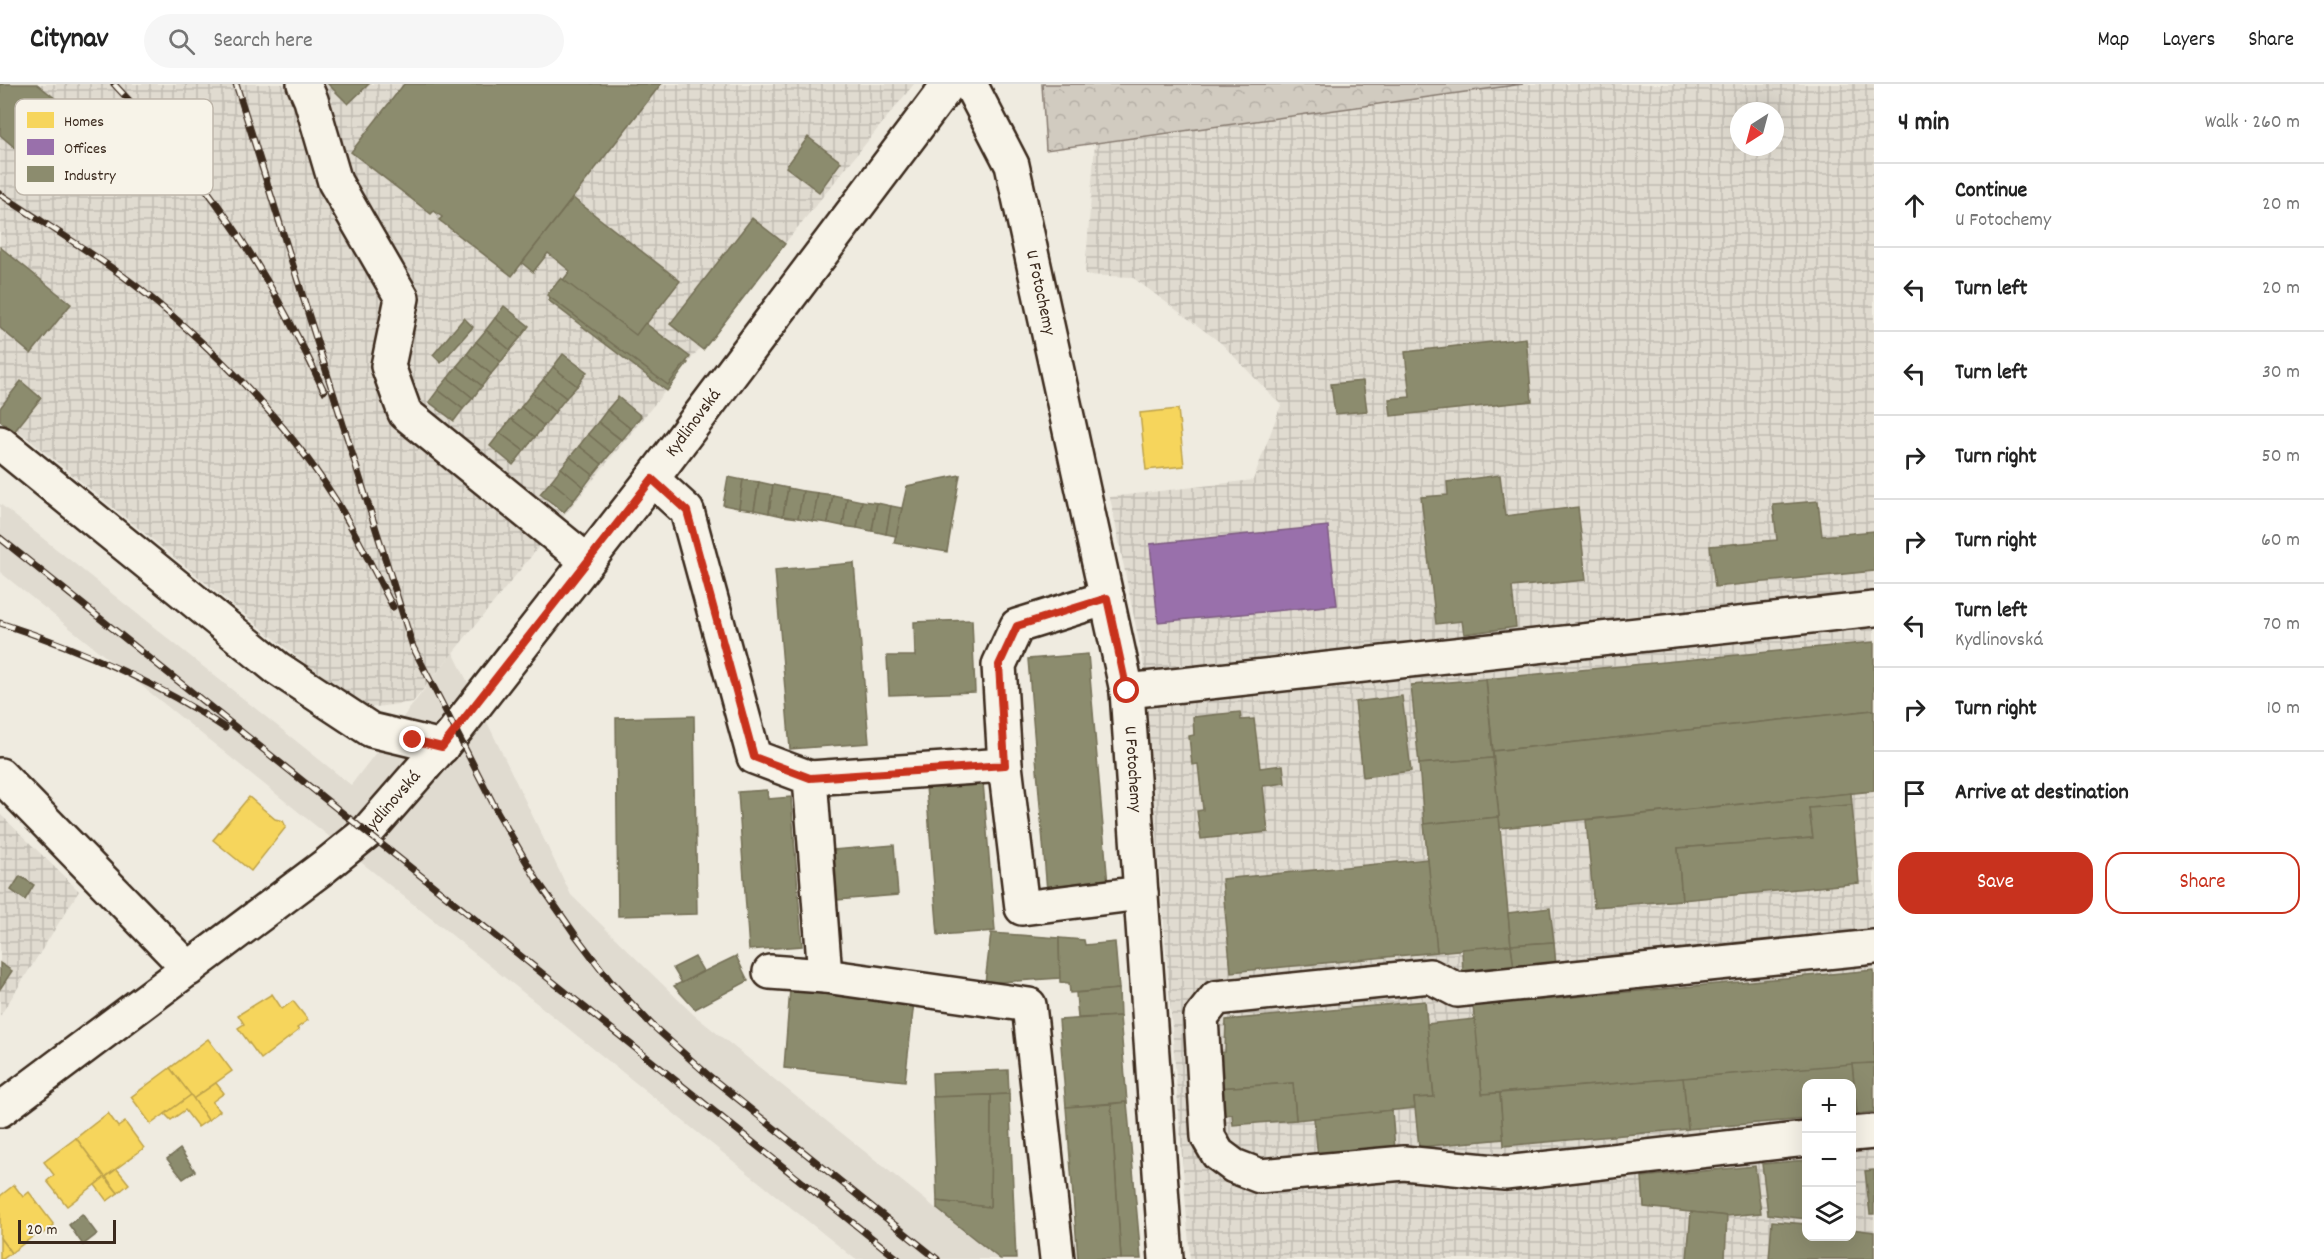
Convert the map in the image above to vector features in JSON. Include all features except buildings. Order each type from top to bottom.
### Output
[{"type":"street","points":[[304,84],[311,100],[335,182],[402,298],[388,366],[405,413],[588,561]]},
{"type":"street","name":"Kydlinovská","points":[[0,1110],[367,832],[442,747],[652,479],[949,84]]},
{"type":"street","name":"U Fotochemy","points":[[970,84],[1012,165],[1127,691],[1166,1259]]},
{"type":"street","points":[[0,442],[277,668],[371,730],[442,747]]},
{"type":"street","points":[[652,479],[687,511],[754,757],[810,778],[1005,765]]},
{"type":"street","points":[[1107,598],[1017,626],[999,665],[1005,765],[1022,908],[1141,893]]},
{"type":"street","points":[[1127,691],[1874,609]]},
{"type":"street","points":[[0,775],[189,969]]},
{"type":"street","points":[[810,778],[825,976]]},
{"type":"street","points":[[1802,1139],[1505,1173],[1404,1163],[1260,1176],[1234,1166],[1218,1154],[1208,1137],[1201,1017],[1216,998],[1430,975],[1457,990],[1874,947]]},
{"type":"street","points":[[770,972],[825,976],[1029,1005],[1056,1259]]},
{"type":"street","points":[[1856,1134],[1874,1132]]},
{"type":"shaded area","points":[[0,84],[914,84],[413,702],[361,709],[0,416]]},
{"type":"shaded area","points":[[1523,84],[1874,84],[1874,1259],[1190,1259],[1144,667],[1110,497],[1253,480],[1281,405],[1221,343],[1132,277],[1085,275],[1095,143]]},
{"type":"shaded area","points":[[0,504],[351,785],[453,652],[571,895],[694,1015],[999,1259],[855,1259],[0,572]]},
{"type":"shaded area","points":[[0,814],[79,891],[0,1016]]},
{"type":"green space","points":[[1042,84],[1523,84],[1046,150]]},
{"type":"railway","points":[[114,84],[128,99]]},
{"type":"railway","points":[[236,84],[413,647],[498,813],[537,880],[611,982],[653,1026],[708,1075],[937,1259]]},
{"type":"railway","points":[[0,194],[140,289],[194,335],[246,386],[293,440],[335,499],[393,607]]},
{"type":"railway","points":[[210,195],[275,295],[324,391]]},
{"type":"railway","points":[[0,538],[898,1259]]},
{"type":"railway","points":[[0,623],[88,655],[144,681],[172,695],[225,728]]},
{"type":"route","points":[[413,740],[442,747],[652,479],[687,511],[754,757],[810,778],[1005,765],[999,665],[1017,626],[1107,598],[1127,691]]}]
